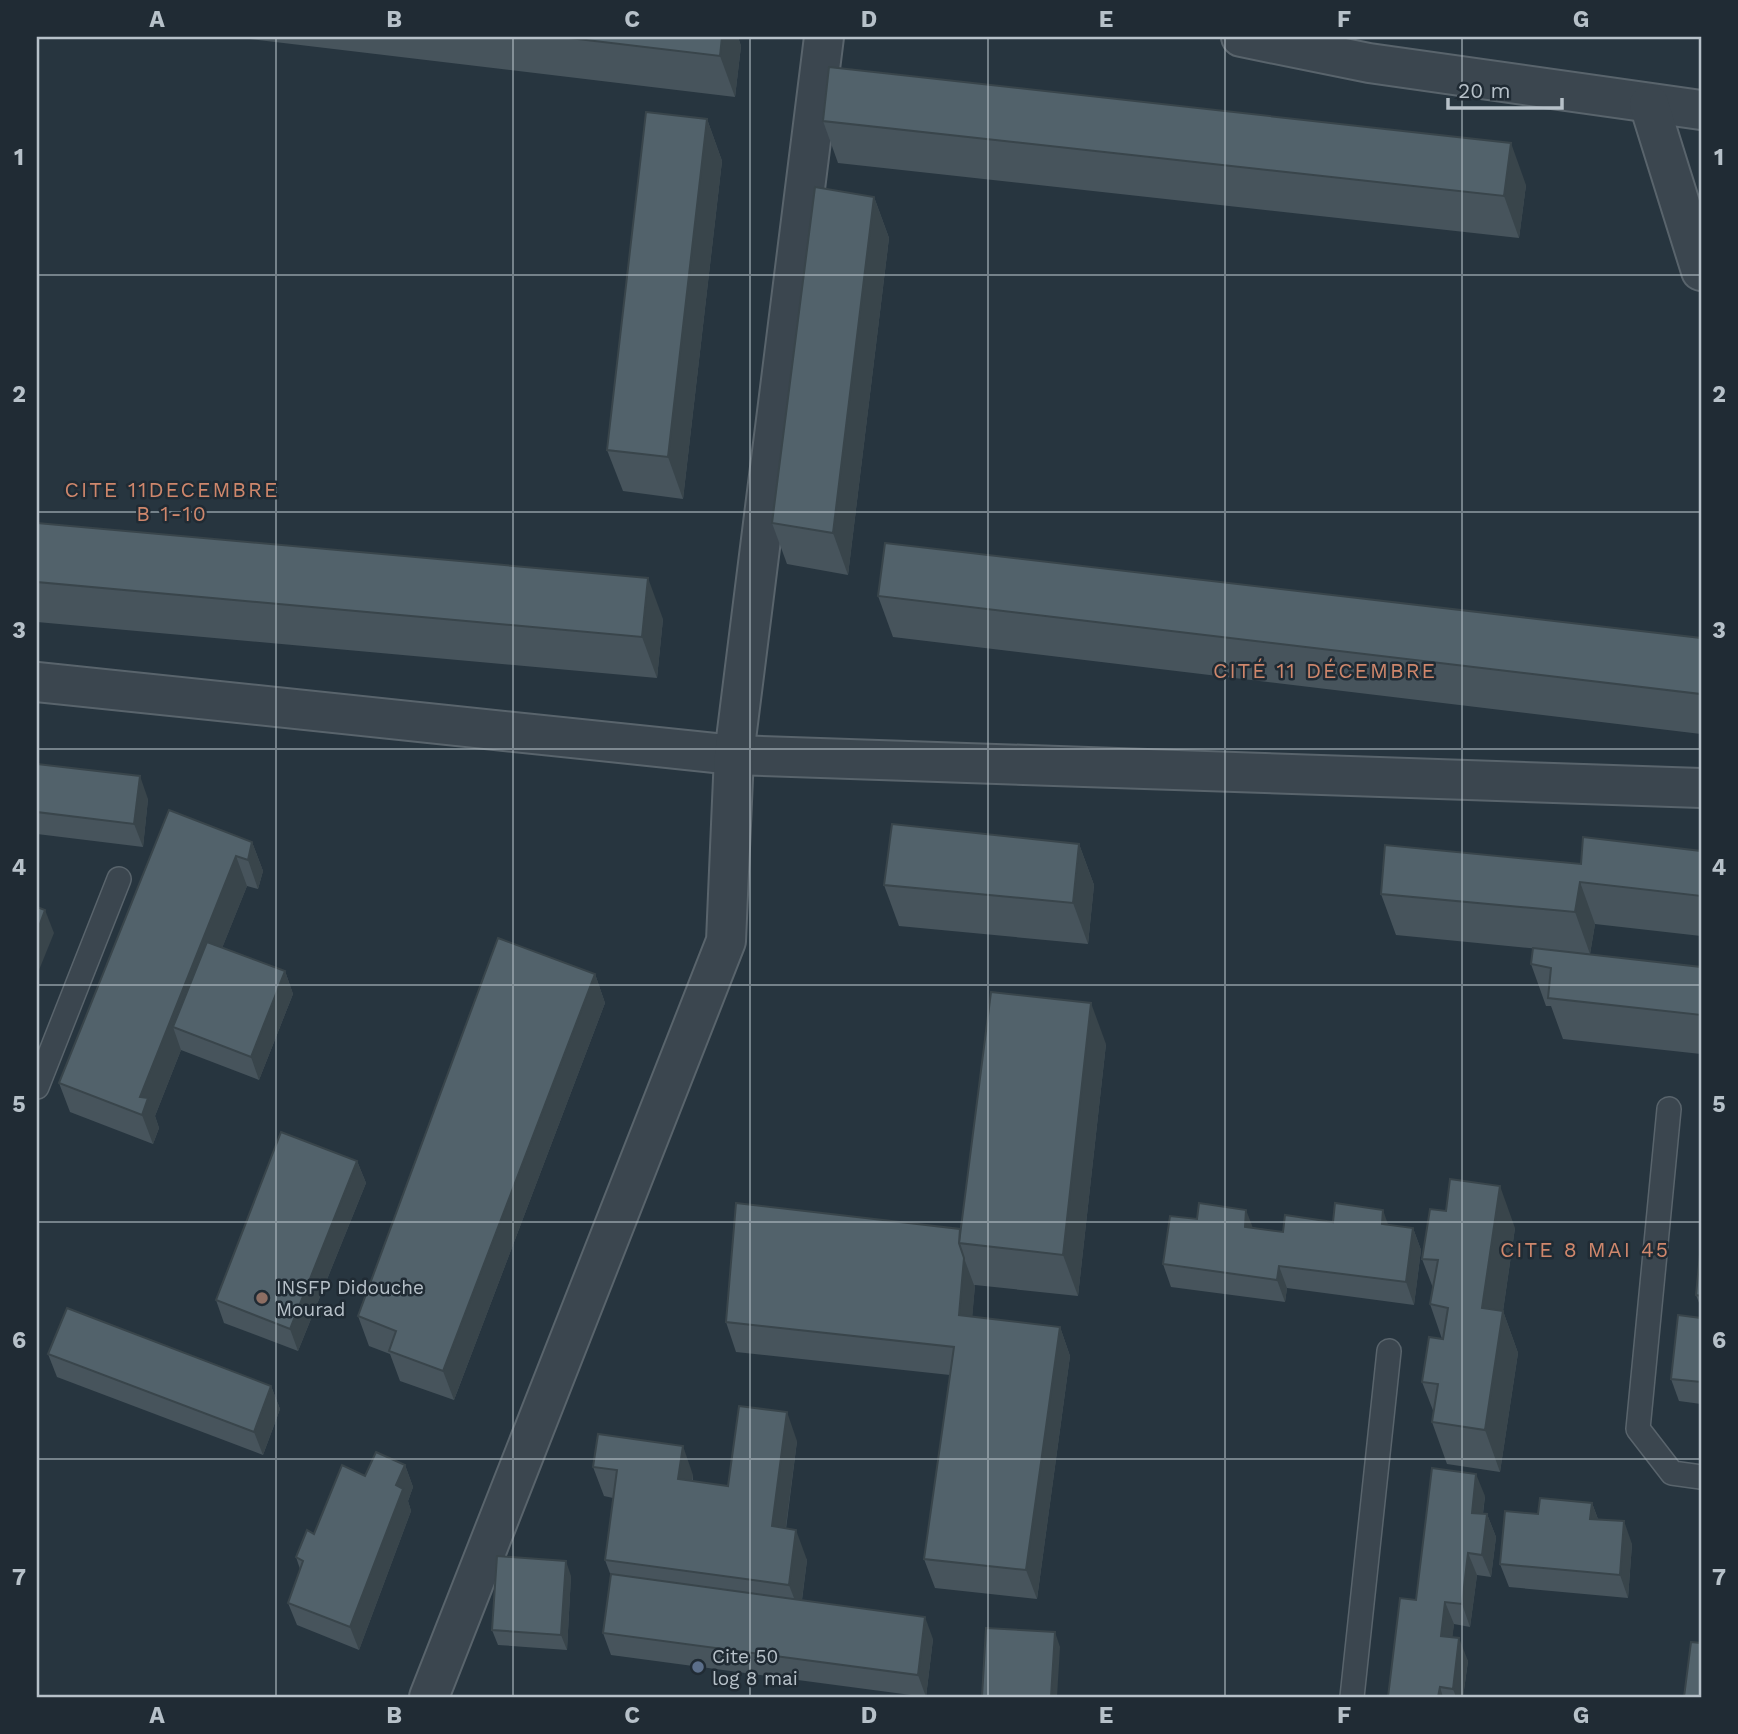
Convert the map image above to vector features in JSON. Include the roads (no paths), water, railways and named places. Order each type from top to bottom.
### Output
[{"type":"street","points":[[429,1697],[726,941],[734,755],[824,37]]},
{"type":"street","points":[[1241,37],[1370,50],[1649,104],[1701,110]]},
{"type":"street","points":[[1649,104],[1698,250]]},
{"type":"street","points":[[37,682],[734,755],[1701,788]]},
{"type":"lane","points":[[37,1087],[119,880]]},
{"type":"lane","points":[[1669,1110],[1639,1429],[1672,1473],[1701,1477]]},
{"type":"lane","points":[[1352,1697],[1389,1351]]},
{"type":"place","name":"INSFP Didouche Mourad","points":[[262,1298]]},
{"type":"place","name":"Cite 50 log 8 mai","points":[[698,1667]]},
{"type":"district","name":"CITE 11DECEMBRE B 1-10","points":[[172,501]]},
{"type":"district","name":"CITÉ 11 DÉCEMBRE","points":[[1325,670]]},
{"type":"district","name":"CITE 8 MAI 45","points":[[1585,1249]]}]
